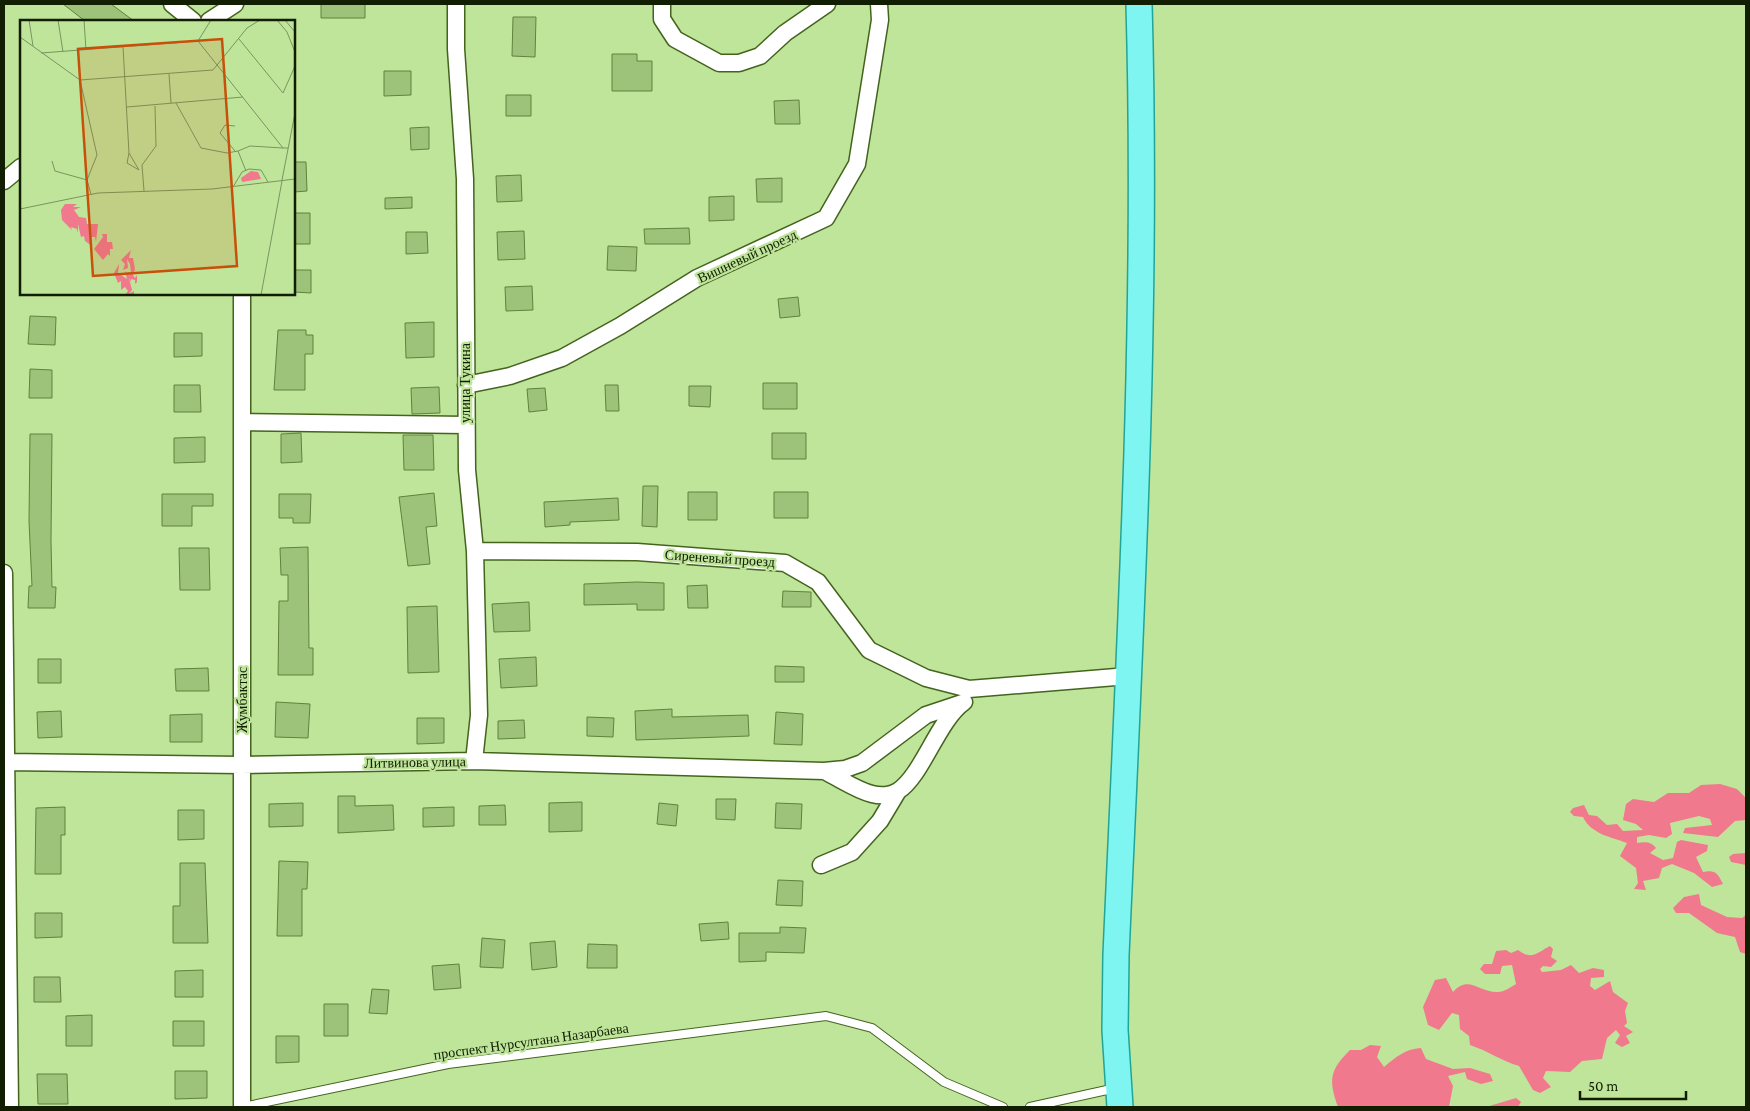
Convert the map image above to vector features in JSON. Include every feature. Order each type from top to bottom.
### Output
[{"type":"main road","points":[[1119,1098],[1115,1030],[1116,956],[1141,331],[1142,154],[1140,4]]},
{"type":"street","points":[[172,4],[192,20]]},
{"type":"street","points":[[210,20],[235,4]]},
{"type":"street","name":"улица Тукина","points":[[456,4],[456,48],[465,179],[467,470],[475,550],[479,715],[474,761]]},
{"type":"street","points":[[662,4],[662,19],[675,39],[719,63],[739,63],[760,56],[785,33],[827,4]]},
{"type":"street","name":"Вишневый проезд","points":[[466,385],[510,376],[562,358],[620,326],[697,278],[826,218],[857,164],[880,20],[879,4]]},
{"type":"street","points":[[4,181],[20,168]]},
{"type":"street","name":"Жумбактас","points":[[242,295],[242,1107]]},
{"type":"street","points":[[242,422],[466,425]]},
{"type":"street","name":"Сиреневый проезд","points":[[475,550],[637,552],[785,563],[818,582],[869,650],[926,678],[948,686],[968,689],[1128,676]]},
{"type":"street","points":[[4,573],[6,1044],[10,1107]]},
{"type":"street","name":"Литвинова улица","points":[[6,762],[241,765],[474,761],[824,771],[845,769],[862,763],[926,715],[962,703],[994,686]]},
{"type":"street","points":[[821,865],[852,852],[880,821],[898,791],[913,775],[930,745],[962,703]]},
{"type":"street","points":[[824,771],[871,794],[886,796],[898,791]]},
{"type":"lane","name":"проспект Нурсултана Назарбаева","points":[[242,1107],[448,1064],[826,1016],[872,1028],[944,1082],[1003,1107]]},
{"type":"lane","points":[[1030,1107],[1119,1098]]},
{"type":"shaded area","points":[[1720,784],[1737,789],[1746,798],[1746,820],[1735,821],[1718,837],[1683,833],[1685,828],[1712,825],[1710,819],[1699,816],[1670,823],[1672,834],[1666,838],[1649,835],[1637,837],[1637,843],[1647,842],[1652,844],[1656,848],[1650,853],[1663,860],[1673,858],[1677,842],[1681,840],[1708,845],[1707,851],[1696,857],[1703,872],[1710,871],[1715,873],[1723,884],[1712,887],[1694,873],[1672,864],[1662,868],[1659,878],[1643,881],[1646,890],[1634,889],[1638,883],[1636,868],[1620,856],[1627,843],[1596,831],[1583,817],[1574,816],[1570,812],[1573,808],[1584,805],[1589,815],[1597,816],[1607,825],[1617,824],[1623,831],[1643,830],[1636,824],[1623,820],[1626,804],[1633,799],[1654,802],[1668,793],[1689,793],[1701,785]]},
{"type":"shaded area","points":[[1746,853],[1746,865],[1731,862],[1729,857],[1733,854]]},
{"type":"shaded area","points":[[1699,894],[1701,905],[1727,917],[1742,918],[1746,915],[1746,954],[1740,952],[1735,937],[1717,933],[1689,913],[1676,913],[1673,908],[1684,897]]},
{"type":"shaded area","points":[[1550,946],[1553,949],[1551,957],[1557,961],[1551,967],[1543,966],[1540,969],[1542,972],[1561,970],[1571,965],[1579,973],[1593,968],[1604,970],[1604,977],[1591,978],[1590,986],[1595,990],[1610,981],[1613,992],[1628,1003],[1625,1011],[1627,1023],[1624,1026],[1633,1032],[1626,1036],[1630,1043],[1622,1047],[1615,1043],[1620,1035],[1616,1030],[1607,1038],[1602,1059],[1582,1061],[1570,1072],[1546,1071],[1543,1078],[1551,1087],[1540,1093],[1533,1090],[1519,1066],[1470,1045],[1469,1036],[1460,1029],[1459,1015],[1452,1013],[1439,1030],[1428,1025],[1423,1007],[1435,980],[1446,978],[1453,992],[1459,987],[1469,984],[1491,992],[1505,990],[1516,984],[1512,965],[1502,966],[1500,974],[1485,974],[1480,969],[1484,964],[1492,964],[1496,951],[1506,950],[1511,953],[1518,950],[1531,955]]},
{"type":"shaded area","points":[[1370,1045],[1381,1046],[1377,1057],[1384,1067],[1405,1052],[1421,1048],[1426,1059],[1453,1069],[1470,1068],[1490,1074],[1493,1081],[1481,1084],[1467,1079],[1465,1072],[1448,1076],[1453,1086],[1449,1107],[1338,1107],[1332,1082],[1338,1063],[1350,1050],[1361,1050]]},
{"type":"shaded area","points":[[1516,1098],[1521,1102],[1518,1107],[1486,1107]]},
{"type":"building","points":[[63,4],[111,4],[133,20],[84,20]]},
{"type":"building","points":[[321,4],[365,4],[365,18],[321,18]]},
{"type":"building","points":[[513,17],[536,17],[535,57],[512,56]]},
{"type":"building","points":[[612,54],[637,54],[637,61],[652,61],[652,91],[612,91]]},
{"type":"building","points":[[384,71],[411,71],[411,95],[384,96]]},
{"type":"building","points":[[506,95],[531,95],[531,116],[506,116]]},
{"type":"building","points":[[799,100],[800,124],[775,124],[774,101]]},
{"type":"building","points":[[429,127],[429,149],[411,150],[410,128]]},
{"type":"building","points":[[295,162],[306,162],[307,191],[295,192]]},
{"type":"building","points":[[521,175],[522,201],[497,202],[496,176]]},
{"type":"building","points":[[782,178],[782,202],[757,202],[756,179]]},
{"type":"building","points":[[734,196],[734,220],[709,221],[709,197]]},
{"type":"building","points":[[412,197],[412,208],[385,209],[385,198]]},
{"type":"building","points":[[295,213],[310,213],[310,244],[295,244]]},
{"type":"building","points":[[689,228],[690,244],[645,244],[644,229]]},
{"type":"building","points":[[524,231],[525,259],[498,260],[497,232]]},
{"type":"building","points":[[406,232],[427,232],[428,253],[406,254]]},
{"type":"building","points":[[608,246],[637,247],[636,271],[607,270]]},
{"type":"building","points":[[295,270],[311,270],[311,293],[295,292]]},
{"type":"building","points":[[532,286],[533,310],[506,311],[505,287]]},
{"type":"building","points":[[798,297],[800,316],[780,318],[778,299]]},
{"type":"building","points":[[30,316],[56,317],[55,345],[28,344]]},
{"type":"building","points":[[434,322],[434,357],[406,358],[405,323]]},
{"type":"building","points":[[278,330],[306,330],[306,335],[313,335],[313,354],[305,354],[305,390],[274,390]]},
{"type":"building","points":[[174,333],[202,333],[202,356],[174,357]]},
{"type":"building","points":[[30,369],[52,370],[52,398],[29,398]]},
{"type":"building","points":[[763,383],[797,383],[797,409],[763,409]]},
{"type":"building","points":[[174,385],[200,385],[201,412],[174,412]]},
{"type":"building","points":[[605,385],[618,385],[619,411],[606,411]]},
{"type":"building","points":[[689,386],[711,386],[710,407],[689,406]]},
{"type":"building","points":[[439,387],[440,413],[412,414],[411,388]]},
{"type":"building","points":[[545,388],[547,410],[529,412],[527,389]]},
{"type":"building","points":[[301,433],[302,462],[281,463],[281,434]]},
{"type":"building","points":[[772,433],[806,433],[806,459],[772,459]]},
{"type":"building","points":[[30,434],[52,434],[51,541],[52,587],[56,587],[55,608],[28,608],[29,586],[32,586],[29,521]]},
{"type":"building","points":[[403,435],[433,435],[434,470],[404,470]]},
{"type":"building","points":[[205,437],[205,462],[174,463],[174,438]]},
{"type":"building","points":[[643,486],[658,486],[657,527],[642,526]]},
{"type":"building","points":[[688,492],[717,492],[717,520],[688,520]]},
{"type":"building","points":[[774,492],[808,492],[808,518],[774,518]]},
{"type":"building","points":[[434,493],[437,526],[426,527],[430,564],[408,566],[399,497]]},
{"type":"building","points":[[162,494],[213,494],[213,506],[192,506],[192,526],[162,526]]},
{"type":"building","points":[[279,494],[311,494],[310,523],[293,523],[293,518],[279,518]]},
{"type":"building","points":[[618,498],[619,520],[570,522],[570,525],[545,527],[544,502]]},
{"type":"building","points":[[308,547],[309,648],[313,648],[313,675],[278,675],[279,601],[288,601],[288,575],[281,575],[280,548]]},
{"type":"building","points":[[179,548],[209,548],[210,590],[180,590]]},
{"type":"building","points":[[664,583],[664,610],[637,610],[637,604],[584,605],[584,584]]},
{"type":"building","points":[[707,585],[708,608],[688,608],[687,586]]},
{"type":"building","points":[[783,591],[811,592],[811,607],[782,607]]},
{"type":"building","points":[[529,602],[530,631],[494,632],[492,604]]},
{"type":"building","points":[[437,606],[439,672],[408,673],[407,607]]},
{"type":"building","points":[[536,657],[537,686],[501,688],[499,659]]},
{"type":"building","points":[[38,659],[61,659],[61,683],[38,683]]},
{"type":"building","points":[[775,666],[804,667],[804,682],[775,682]]},
{"type":"building","points":[[208,668],[209,691],[176,691],[175,669]]},
{"type":"building","points":[[276,702],[310,704],[308,738],[275,737]]},
{"type":"building","points":[[672,709],[672,717],[748,715],[749,736],[636,740],[635,711]]},
{"type":"building","points":[[61,711],[62,737],[38,738],[37,712]]},
{"type":"building","points":[[776,712],[803,714],[802,745],[774,744]]},
{"type":"building","points":[[202,714],[202,742],[170,742],[170,715]]},
{"type":"building","points":[[587,717],[614,718],[613,737],[587,736]]},
{"type":"building","points":[[417,718],[444,718],[444,743],[417,744]]},
{"type":"building","points":[[524,720],[525,738],[498,739],[498,721]]},
{"type":"building","points":[[338,796],[355,796],[355,806],[393,805],[394,830],[338,833]]},
{"type":"building","points":[[716,799],[736,799],[735,820],[716,819]]},
{"type":"building","points":[[582,802],[582,831],[549,832],[549,803]]},
{"type":"building","points":[[303,803],[303,826],[269,827],[269,804]]},
{"type":"building","points":[[659,803],[678,805],[676,826],[657,824]]},
{"type":"building","points":[[776,803],[802,804],[801,829],[775,828]]},
{"type":"building","points":[[505,805],[506,825],[479,825],[479,806]]},
{"type":"building","points":[[65,807],[65,835],[61,835],[61,874],[35,874],[36,808]]},
{"type":"building","points":[[454,807],[454,826],[423,827],[423,808]]},
{"type":"building","points":[[178,810],[204,810],[204,839],[178,840]]},
{"type":"building","points":[[279,861],[308,862],[307,889],[302,889],[302,936],[277,936]]},
{"type":"building","points":[[180,863],[205,863],[208,943],[173,943],[173,906],[180,906]]},
{"type":"building","points":[[778,880],[803,881],[802,906],[776,905]]},
{"type":"building","points":[[35,913],[62,913],[62,937],[35,938]]},
{"type":"building","points":[[728,922],[729,939],[701,941],[699,924]]},
{"type":"building","points":[[780,927],[806,928],[804,953],[766,952],[766,961],[739,962],[739,933],[780,933]]},
{"type":"building","points":[[482,938],[505,940],[503,968],[480,967]]},
{"type":"building","points":[[555,941],[557,967],[532,970],[530,943]]},
{"type":"building","points":[[588,944],[617,945],[617,968],[587,968]]},
{"type":"building","points":[[459,964],[461,988],[434,990],[432,966]]},
{"type":"building","points":[[203,970],[203,997],[175,997],[175,971]]},
{"type":"building","points":[[34,977],[60,977],[61,1002],[34,1002]]},
{"type":"building","points":[[372,989],[389,990],[387,1014],[369,1013]]},
{"type":"building","points":[[324,1004],[348,1004],[348,1036],[324,1036]]},
{"type":"building","points":[[92,1015],[92,1046],[66,1046],[66,1016]]},
{"type":"building","points":[[173,1021],[204,1021],[204,1046],[173,1046]]},
{"type":"building","points":[[276,1036],[299,1036],[299,1062],[276,1063]]},
{"type":"building","points":[[175,1071],[207,1071],[207,1098],[175,1099]]},
{"type":"building","points":[[37,1074],[67,1074],[68,1104],[38,1104]]}]
